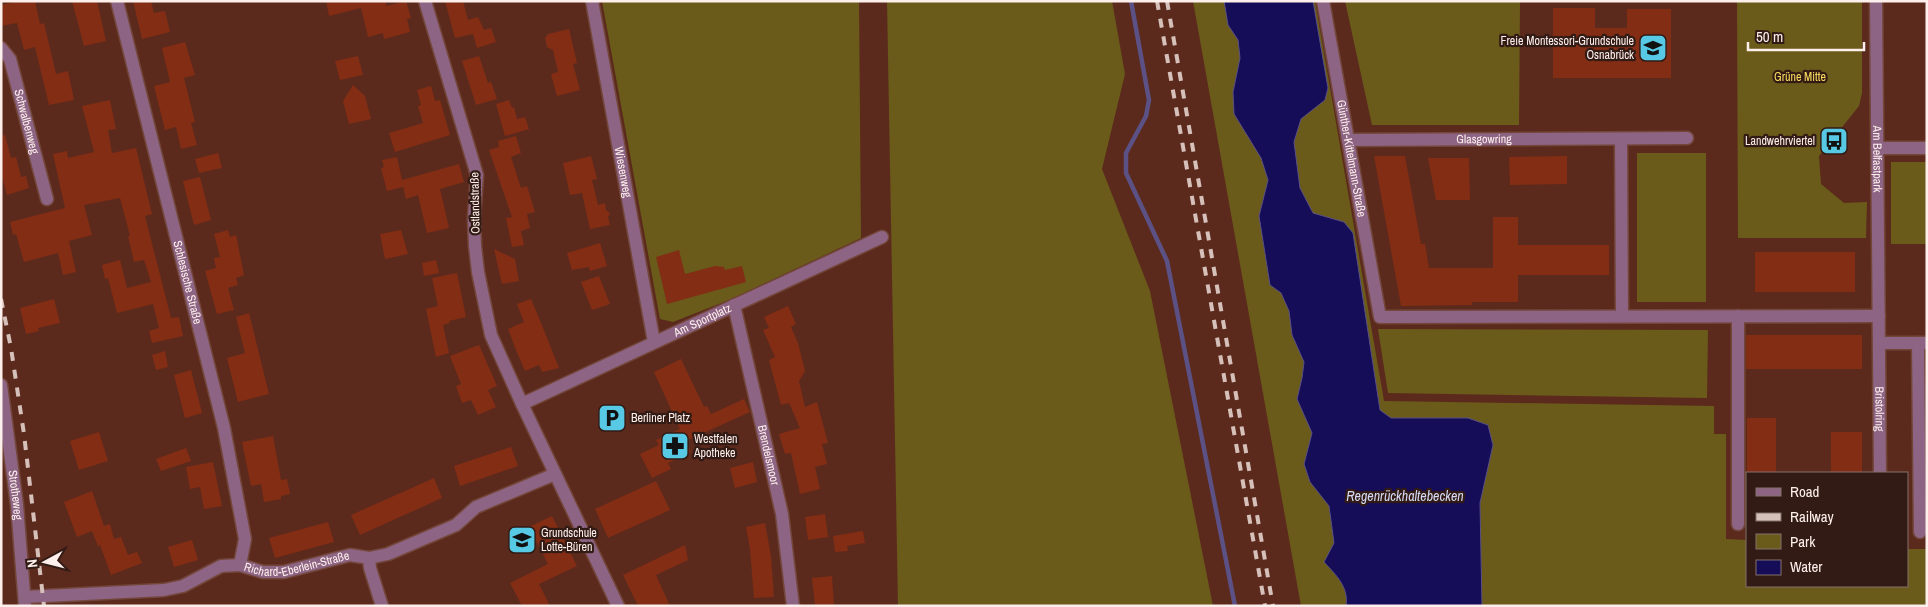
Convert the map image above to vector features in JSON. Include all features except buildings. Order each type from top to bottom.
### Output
[{"type":"street","name":"Schlesische Straße","points":[[117,1],[224,428],[245,539],[240,565]]},
{"type":"street","name":"Ostlandstraße","points":[[425,1],[477,175],[474,219],[475,246],[478,272],[491,335],[522,404]]},
{"type":"street","name":"Wiesenweg","points":[[592,1],[654,342]]},
{"type":"street","name":"Günther-Kittelmann-Straße","points":[[1323,1],[1380,317],[1622,316]]},
{"type":"street","name":"Am Belfastpark","points":[[1876,1],[1879,316]]},
{"type":"street","name":"Schwalbenweg","points":[[1,48],[10,59],[47,198]]},
{"type":"street","name":"Glasgowring","points":[[1348,140],[1687,138]]},
{"type":"street","points":[[1621,139],[1622,316],[1879,316]]},
{"type":"street","points":[[1877,148],[1927,148]]},
{"type":"street","name":"Am Sportplatz","points":[[522,404],[882,237]]},
{"type":"street","name":"Brendelsmoor","points":[[734,305],[782,514],[793,606]]},
{"type":"street","points":[[1738,316],[1738,524]]},
{"type":"street","name":"Bristolring","points":[[1879,316],[1880,472]]},
{"type":"street","points":[[1879,343],[1922,343],[1923,532],[1908,532]]},
{"type":"street","name":"Strotheweg","points":[[1,385],[18,505],[25,601]]},
{"type":"street","points":[[522,404],[618,606]]},
{"type":"street","name":"Richard-Eberlein-Straße","points":[[25,601],[164,590],[183,586],[222,566],[240,565],[262,572],[284,572],[350,555],[369,558],[388,554],[456,525],[476,507],[555,474]]},
{"type":"street","points":[[369,558],[371,574],[382,606]]},
{"type":"green space","points":[[602,1],[859,1],[861,238],[729,300],[673,322],[660,319]]},
{"type":"green space","points":[[887,1],[1112,1],[1125,74],[1102,169],[1150,291],[1213,606],[898,606]]},
{"type":"green space","points":[[1193,1],[1315,1],[1384,401],[1714,406],[1714,434],[1726,434],[1726,539],[1746,540],[1746,587],[1908,587],[1908,549],[1927,549],[1927,606],[1301,606]]},
{"type":"green space","points":[[1345,1],[1520,1],[1519,125],[1372,125]]},
{"type":"green space","name":"Grüne Mitte","points":[[1737,1],[1862,1],[1862,93],[1859,106],[1819,156],[1821,184],[1844,203],[1867,202],[1866,238],[1738,238]]},
{"type":"green space","points":[[1637,153],[1706,153],[1706,302],[1637,302]]},
{"type":"green space","points":[[1891,162],[1927,162],[1927,244],[1891,244]]},
{"type":"green space","points":[[1378,329],[1708,330],[1707,398],[1388,393]]},
{"type":"water","name":"Regenrückhaltebecken","points":[[1224,1],[1313,1],[1328,88],[1325,100],[1301,119],[1294,142],[1300,188],[1313,213],[1344,222],[1353,233],[1380,410],[1391,418],[1468,418],[1488,425],[1493,445],[1480,503],[1482,606],[1346,606],[1344,587],[1324,562],[1334,543],[1329,506],[1310,482],[1304,464],[1312,433],[1297,399],[1304,362],[1292,335],[1289,311],[1281,293],[1270,285],[1259,216],[1268,180],[1261,158],[1234,114],[1233,92],[1240,58],[1238,40],[1228,25]]},
{"type":"waterway","points":[[1131,1],[1149,100],[1146,116],[1126,153],[1126,173],[1167,261],[1235,606]]},
{"type":"railway","points":[[1157,1],[1265,606]]},
{"type":"railway","points":[[1167,1],[1273,606]]},
{"type":"railway","points":[[1,299],[11,348],[24,434],[44,606]]},
{"type":"place","name":"Freie Montessori-Grundschule Osnabrück","points":[[1653,48]]},
{"type":"place","name":"Landwehrviertel","points":[[1834,141]]},
{"type":"place","name":"Berliner Platz","points":[[612,418]]},
{"type":"place","name":"Westfalen Apotheke","points":[[675,446]]},
{"type":"place","name":"Grundschule Lotte-Büren","points":[[522,540]]}]
